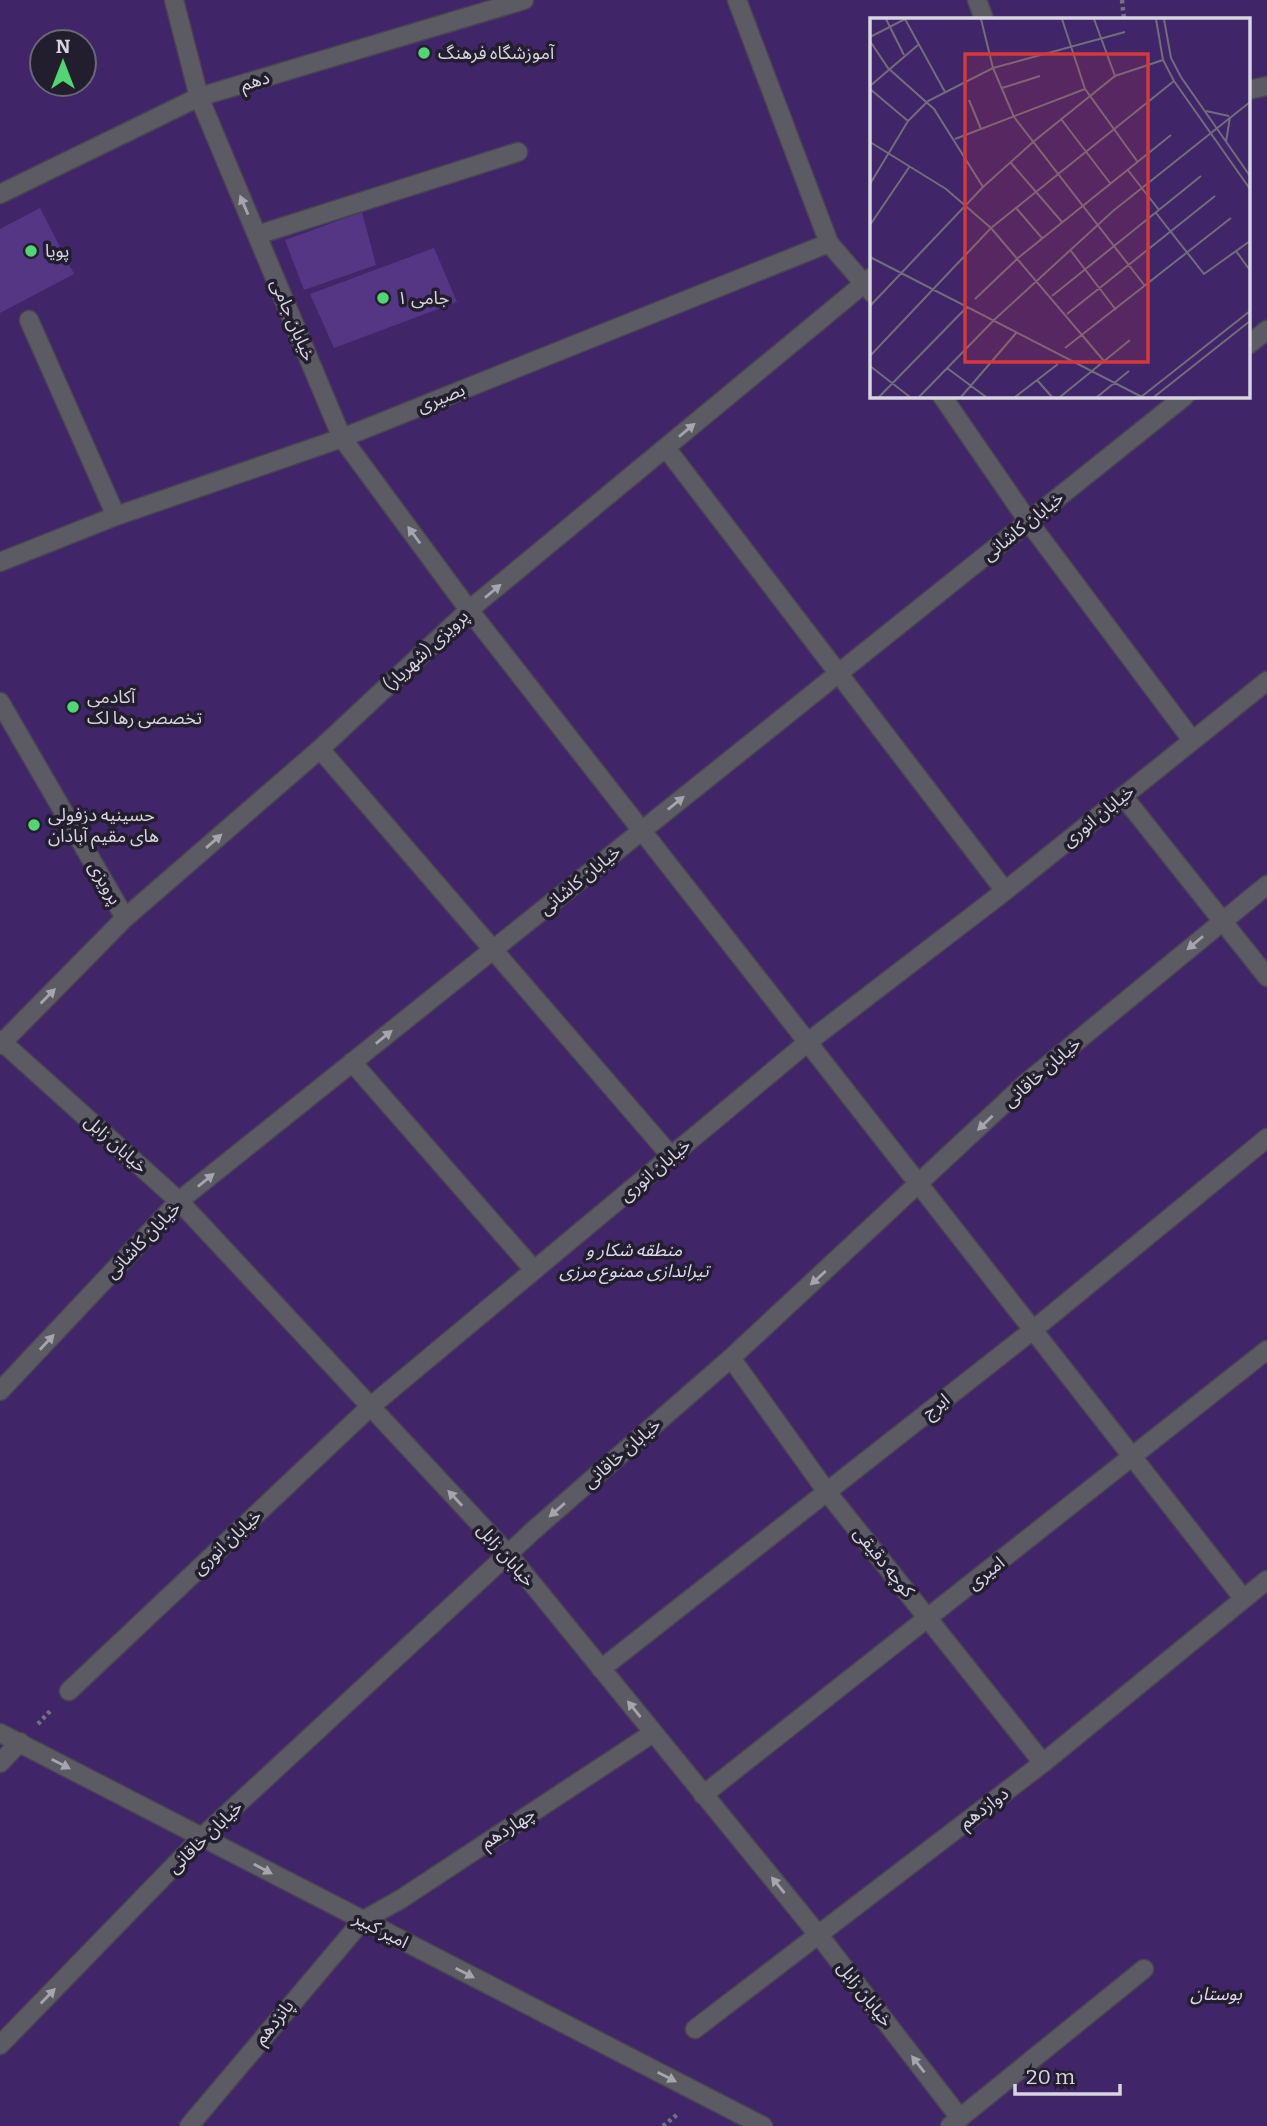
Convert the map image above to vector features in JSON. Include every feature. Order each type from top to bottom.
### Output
[{"type":"street","name":"خیابان جامی","points":[[174,0],[199,97],[342,438],[469,610],[1243,1598]]},
{"type":"street","name":"دهم","points":[[0,194],[199,97],[524,0]]},
{"type":"street","points":[[737,0],[829,243],[869,284]]},
{"type":"street","points":[[977,0],[984,18]]},
{"type":"street","points":[[257,235],[518,152]]},
{"type":"street","name":"بصیری","points":[[0,562],[116,516],[342,438],[829,243]]},
{"type":"street","name":"پرویزی (شهریار)","points":[[1,1042],[125,919],[320,749],[469,610],[869,284]]},
{"type":"street","points":[[29,320],[116,516]]},
{"type":"street","points":[[1250,343],[1267,330]]},
{"type":"street","points":[[943,397],[1028,521],[1192,740]]},
{"type":"street","name":"خیابان کاشانی","points":[[0,1391],[179,1201],[1184,397]]},
{"type":"street","points":[[666,448],[1005,891]]},
{"type":"street","name":"خیابان انوری","points":[[69,1691],[370,1407],[808,1042],[1005,891],[1267,681]]},
{"type":"street","name":"پرویزی","points":[[0,702],[125,919]]},
{"type":"street","points":[[320,749],[671,1156]]},
{"type":"street","points":[[1123,796],[1267,977]]},
{"type":"street","name":"خیابان خاقانی","points":[[0,2045],[202,1837],[508,1554],[731,1358],[920,1185],[1026,1083],[1267,885]]},
{"type":"street","name":"خیابان زابل","points":[[1,1042],[179,1201],[508,1554],[818,1935],[955,2122]]},
{"type":"street","points":[[352,1062],[534,1270]]},
{"type":"street","name":"ایرج","points":[[601,1669],[1033,1330],[1267,1138]]},
{"type":"street","name":"امیری","points":[[704,1795],[1267,1350]]},
{"type":"street","name":"کوچه دقیقی","points":[[731,1358],[827,1492],[1043,1763]]},
{"type":"street","name":"دوازدهم","points":[[695,2029],[1043,1763],[1267,1580]]},
{"type":"street","name":"امیر کبیر","points":[[0,1733],[763,2126]]},
{"type":"street","name":"چهاردهم","points":[[362,1921],[401,1899],[653,1733]]},
{"type":"street","points":[[0,1763],[20,1742]]},
{"type":"street","name":"پانزدهم","points":[[189,2126],[362,1921]]},
{"type":"street","points":[[955,2122],[1144,1969]]},
{"type":"path","points":[[1122,0],[1124,18]]},
{"type":"path","points":[[20,1742],[69,1691]]},
{"type":"green space","name":"منطقه شکار و تیراندازی ممنوع مرزی","points":[[0,0],[1267,0],[1267,2126],[0,2126]]},
{"type":"building","name":"پویا","points":[[40,208],[74,274],[0,313],[0,229]]},
{"type":"building","points":[[362,212],[376,265],[304,290],[285,240]]},
{"type":"building","name":"جامی ۱","points":[[434,248],[457,302],[334,348],[310,294]]},
{"type":"place","name":"آموزشگاه فرهنگ","points":[[424,53]]},
{"type":"place","name":"پویا","points":[[31,251]]},
{"type":"place","name":"جامی ۱","points":[[383,298]]},
{"type":"place","name":"آکادمی تخصصی رها لک","points":[[73,707]]},
{"type":"place","name":"حسینیه دزفولی های مقیم آبادان","points":[[34,825]]},
{"type":"park label","name":"بوستان","points":[[1216,1994]]}]
